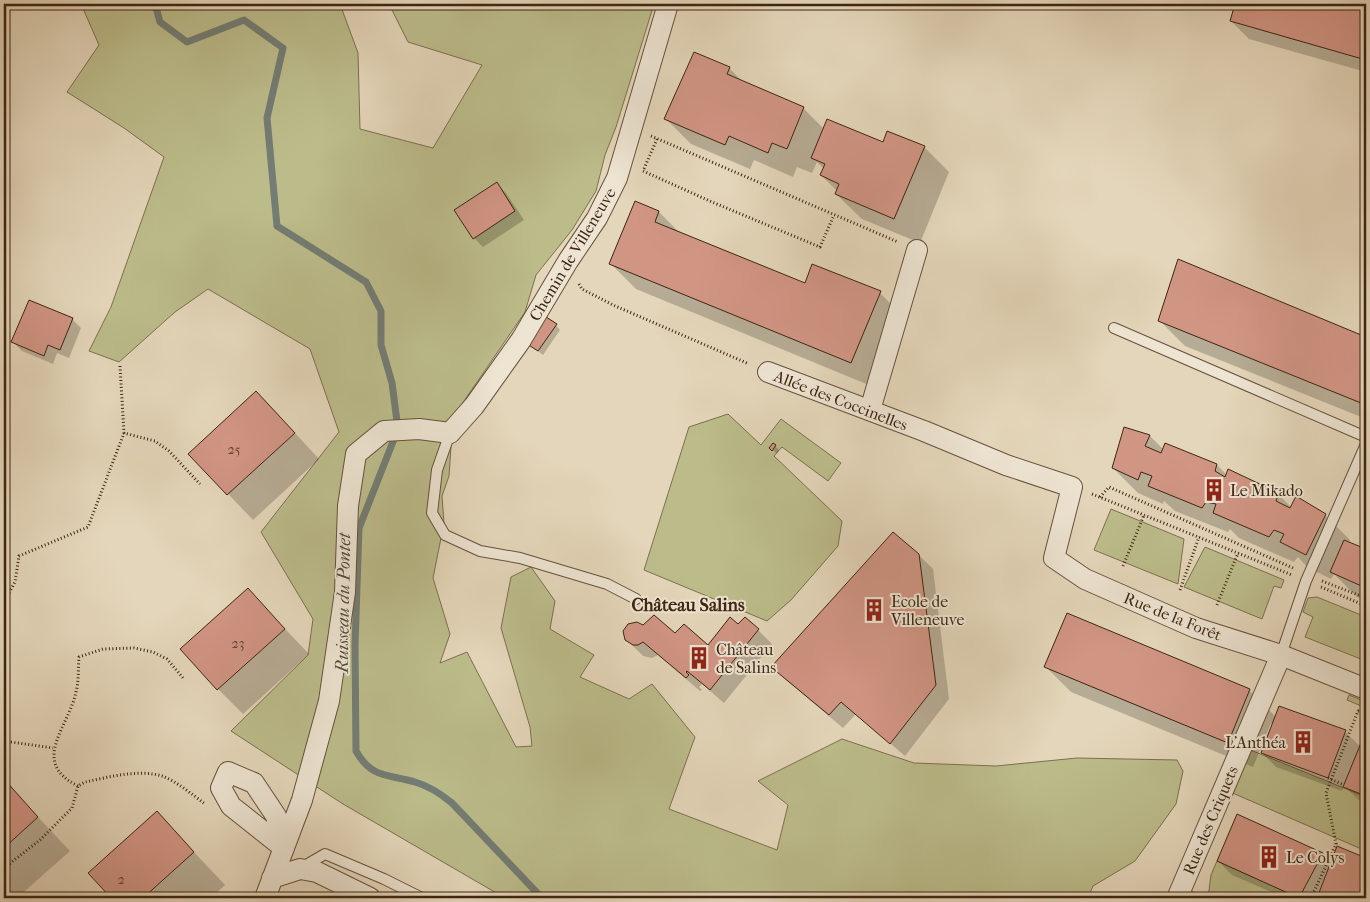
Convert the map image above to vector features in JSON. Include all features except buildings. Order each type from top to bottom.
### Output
[{"type":"street","name":"Chemin de Villeneuve","points":[[450,433],[474,406],[521,340],[596,218],[617,178],[668,4]]},
{"type":"street","points":[[870,410],[917,250]]},
{"type":"street","name":"Allée des Coccinelles","points":[[768,372],[924,430],[1006,465],[1072,488]]},
{"type":"street","points":[[264,898],[302,800],[329,701],[345,592],[348,506],[356,454],[391,430],[419,429],[450,433]]},
{"type":"street","name":"Rue de la Forêt","points":[[1072,488],[1054,558],[1085,579],[1196,628],[1281,655],[1366,689]]},
{"type":"street","name":"Rue des Criquets","points":[[1184,898],[1178,896],[1281,655]]},
{"type":"street","points":[[228,772],[254,783],[276,816],[284,848],[231,806],[221,788],[228,772]]},
{"type":"street","points":[[272,878],[300,869],[317,872],[370,898]]},
{"type":"lane","points":[[1114,328],[1366,437]]},
{"type":"lane","points":[[450,433],[437,470],[432,513],[445,535],[480,551],[520,558],[607,584],[636,599]]},
{"type":"lane","points":[[1281,655],[1308,578],[1366,444]]},
{"type":"lane","points":[[300,869],[325,854],[384,879],[422,898]]},
{"type":"path","points":[[648,135],[917,250]]},
{"type":"path","points":[[657,139],[643,172],[712,202],[820,247],[834,215]]},
{"type":"path","name":"Allée des Coccinelles","points":[[568,261],[582,289],[613,305],[768,372]]},
{"type":"path","points":[[4,602],[15,582],[19,556],[88,527],[124,433],[120,366]]},
{"type":"path","points":[[124,433],[155,441],[169,451],[200,484]]},
{"type":"path","points":[[1366,598],[1308,578],[1238,554],[1100,496],[1109,487],[1308,578],[1366,606]]},
{"type":"path","points":[[1123,566],[1144,515]]},
{"type":"path","points":[[1180,590],[1198,537]]},
{"type":"path","points":[[1217,605],[1238,554]]},
{"type":"path","points":[[78,786],[68,781],[56,765],[53,748],[70,713],[76,692],[79,658],[103,649],[134,648],[153,652],[167,659],[184,679]]},
{"type":"path","points":[[1311,898],[1336,844],[1326,792],[1359,710],[1366,713]]},
{"type":"path","points":[[4,741],[53,748]]},
{"type":"path","points":[[4,868],[40,840],[72,808],[78,786],[84,782],[132,773],[162,776],[188,791],[208,806],[235,809]]},
{"type":"path","points":[[1330,779],[1344,785]]},
{"type":"green space","points":[[81,4],[340,4],[358,53],[360,129],[433,148],[482,65],[408,42],[389,4],[654,4],[616,127],[605,155],[596,191],[572,230],[536,275],[525,312],[453,417],[449,476],[442,496],[444,523],[433,578],[450,634],[440,663],[467,652],[516,747],[532,746],[530,727],[501,628],[511,577],[531,567],[555,601],[550,629],[594,655],[580,677],[629,699],[652,684],[695,737],[669,809],[777,850],[788,805],[758,781],[842,739],[914,763],[996,766],[1077,758],[1177,760],[1183,771],[1176,804],[1135,861],[1093,886],[1088,898],[505,898],[343,804],[231,731],[308,655],[313,619],[261,532],[339,432],[310,349],[208,289],[175,312],[119,362],[89,351],[111,307],[164,157],[124,128],[67,92],[99,45]]},
{"type":"green space","points":[[728,414],[761,445],[781,419],[841,463],[828,481],[782,447],[774,456],[842,521],[838,546],[791,600],[767,621],[644,570],[689,427]]},
{"type":"green space","points":[[1111,509],[1184,539],[1178,584],[1094,550]]},
{"type":"green space","points":[[1205,547],[1284,580],[1281,588],[1274,586],[1262,619],[1184,587]]},
{"type":"green space","points":[[1317,597],[1366,617],[1366,661],[1305,637],[1313,617],[1303,612],[1308,598]]},
{"type":"green space","points":[[1349,695],[1366,702],[1366,708],[1347,700]]},
{"type":"green space","points":[[1248,749],[1366,797],[1366,851],[1228,791]]},
{"type":"green space","points":[[1217,861],[1296,896],[1295,898],[1208,898],[1211,875]]},
{"type":"waterway","name":"Ruisseau du Pontet","points":[[155,4],[160,22],[187,42],[244,20],[283,48],[267,118],[277,226],[366,282],[381,311],[381,345],[392,383],[398,429],[359,528],[355,645],[356,751],[368,767],[375,771],[420,784],[435,791],[452,803],[542,898]]},
{"type":"place","name":"Le Mikado","points":[[1214,490]]},
{"type":"place","name":"Ecole de Villeneuve","points":[[874,610]]},
{"type":"place","name":"Château de Salins","points":[[699,658]]},
{"type":"place","name":"L'Anthéa","points":[[1303,742]]},
{"type":"place","name":"Le Colys","points":[[1269,857]]},
{"type":"district","name":"Château Salins","points":[[688,605]]}]
